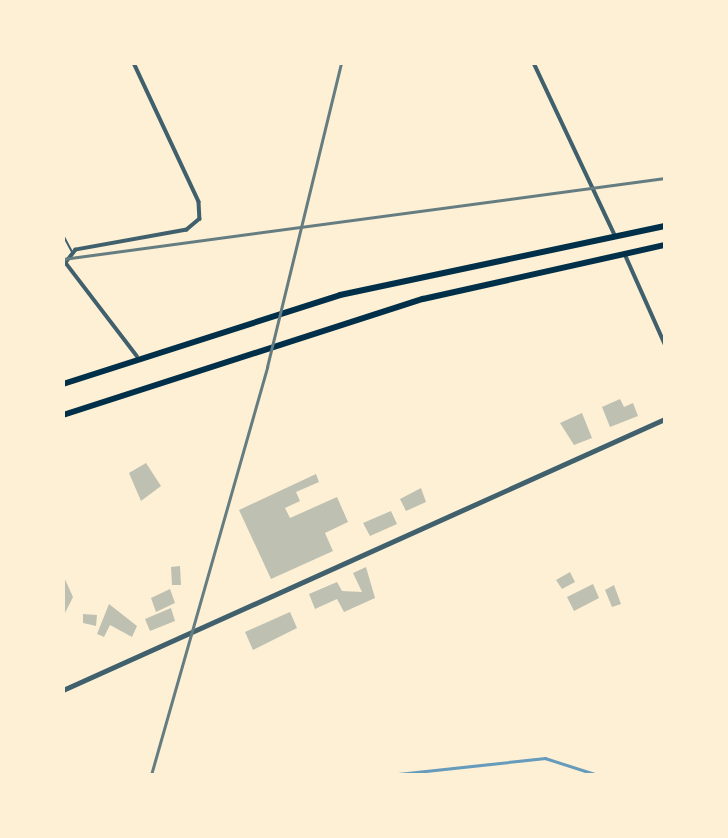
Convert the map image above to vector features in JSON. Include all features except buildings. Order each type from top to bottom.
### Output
[{"type":"highway","points":[[63,384],[136,356],[340,295],[665,226]]},
{"type":"highway","points":[[63,415],[423,299],[665,245]]},
{"type":"street","points":[[134,63],[199,202],[200,219],[187,230],[72,252],[69,271],[136,356]]},
{"type":"street","points":[[534,63],[615,236]]},
{"type":"street","points":[[625,254],[665,344]]},
{"type":"street","points":[[63,690],[665,419]]},
{"type":"lane","points":[[63,235],[72,252]]},
{"type":"waterway","points":[[389,775],[545,758],[598,775]]},
{"type":"railway","points":[[151,775],[267,367],[341,63]]},
{"type":"railway","points":[[63,259],[665,178]]}]
